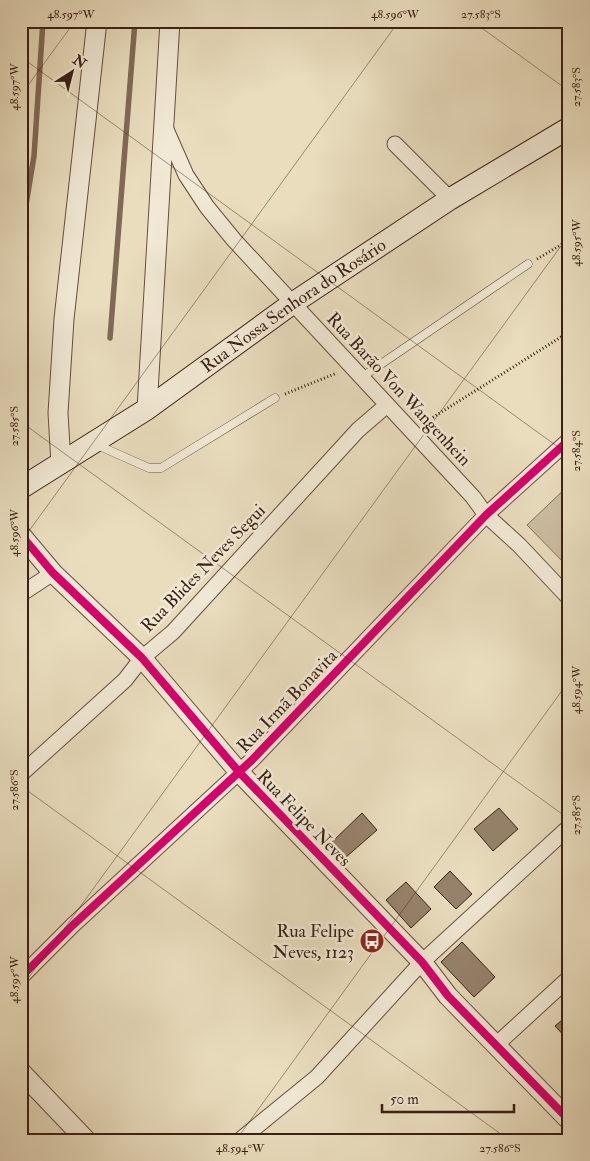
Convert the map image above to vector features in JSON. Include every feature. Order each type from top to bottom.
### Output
[{"type":"main road","name":"Rua Nossa Senhora do Rosário","points":[[21,488],[147,409],[293,303],[450,199],[569,128]]},
{"type":"street","points":[[61,464],[58,413],[64,319],[97,21]]},
{"type":"street","points":[[147,409],[170,21]]},
{"type":"street","name":"Rua Barão Von Wangenhein","points":[[164,123],[186,175],[207,207],[240,247],[412,430],[473,497],[486,515],[519,545],[569,598]]},
{"type":"street","points":[[395,144],[450,199]]},
{"type":"street","name":"Rua Blides Neves Segui","points":[[21,774],[124,680],[142,658],[173,632],[358,430],[387,405]]},
{"type":"street","name":"Rua Irmã Bonavita","points":[[21,977],[73,925],[239,772],[486,515],[569,440]]},
{"type":"street","name":"Rua Felipe Neves","points":[[21,535],[53,573],[142,658],[239,772],[422,962],[448,996],[569,1120]]},
{"type":"street","points":[[21,594],[53,573]]},
{"type":"street","points":[[240,1140],[317,1077],[422,962],[569,827]]},
{"type":"street","points":[[496,1045],[569,978]]},
{"type":"street","points":[[21,1072],[86,1140]]},
{"type":"lane","points":[[357,372],[528,264]]},
{"type":"lane","points":[[93,443],[149,468],[161,468],[275,398]]},
{"type":"path","points":[[528,264],[569,240]]},
{"type":"path","points":[[412,430],[569,332]]},
{"type":"path","points":[[275,398],[357,372]]},
{"type":"shaded area","points":[[569,485],[569,568],[527,525]]},
{"type":"building","points":[[499,808],[518,829],[493,851],[474,829]]},
{"type":"building","points":[[362,813],[377,830],[345,858],[331,843]]},
{"type":"building","points":[[450,871],[472,894],[456,909],[434,887]]},
{"type":"building","points":[[406,882],[431,909],[411,928],[386,900]]},
{"type":"building","points":[[462,942],[495,977],[474,997],[441,962]]},
{"type":"building","points":[[569,1014],[569,1041],[555,1026]]},
{"type":"waterway","points":[[21,235],[34,156],[43,21]]},
{"type":"waterway","points":[[110,338],[135,21]]},
{"type":"cycle path","points":[[21,977],[73,925],[252,760],[486,515],[569,440]]},
{"type":"cycle path","points":[[21,535],[53,573],[142,658],[239,772],[422,962],[448,996],[569,1120]]},
{"type":"place","name":"Rua Felipe Neves, 1123","points":[[372,941]]}]
